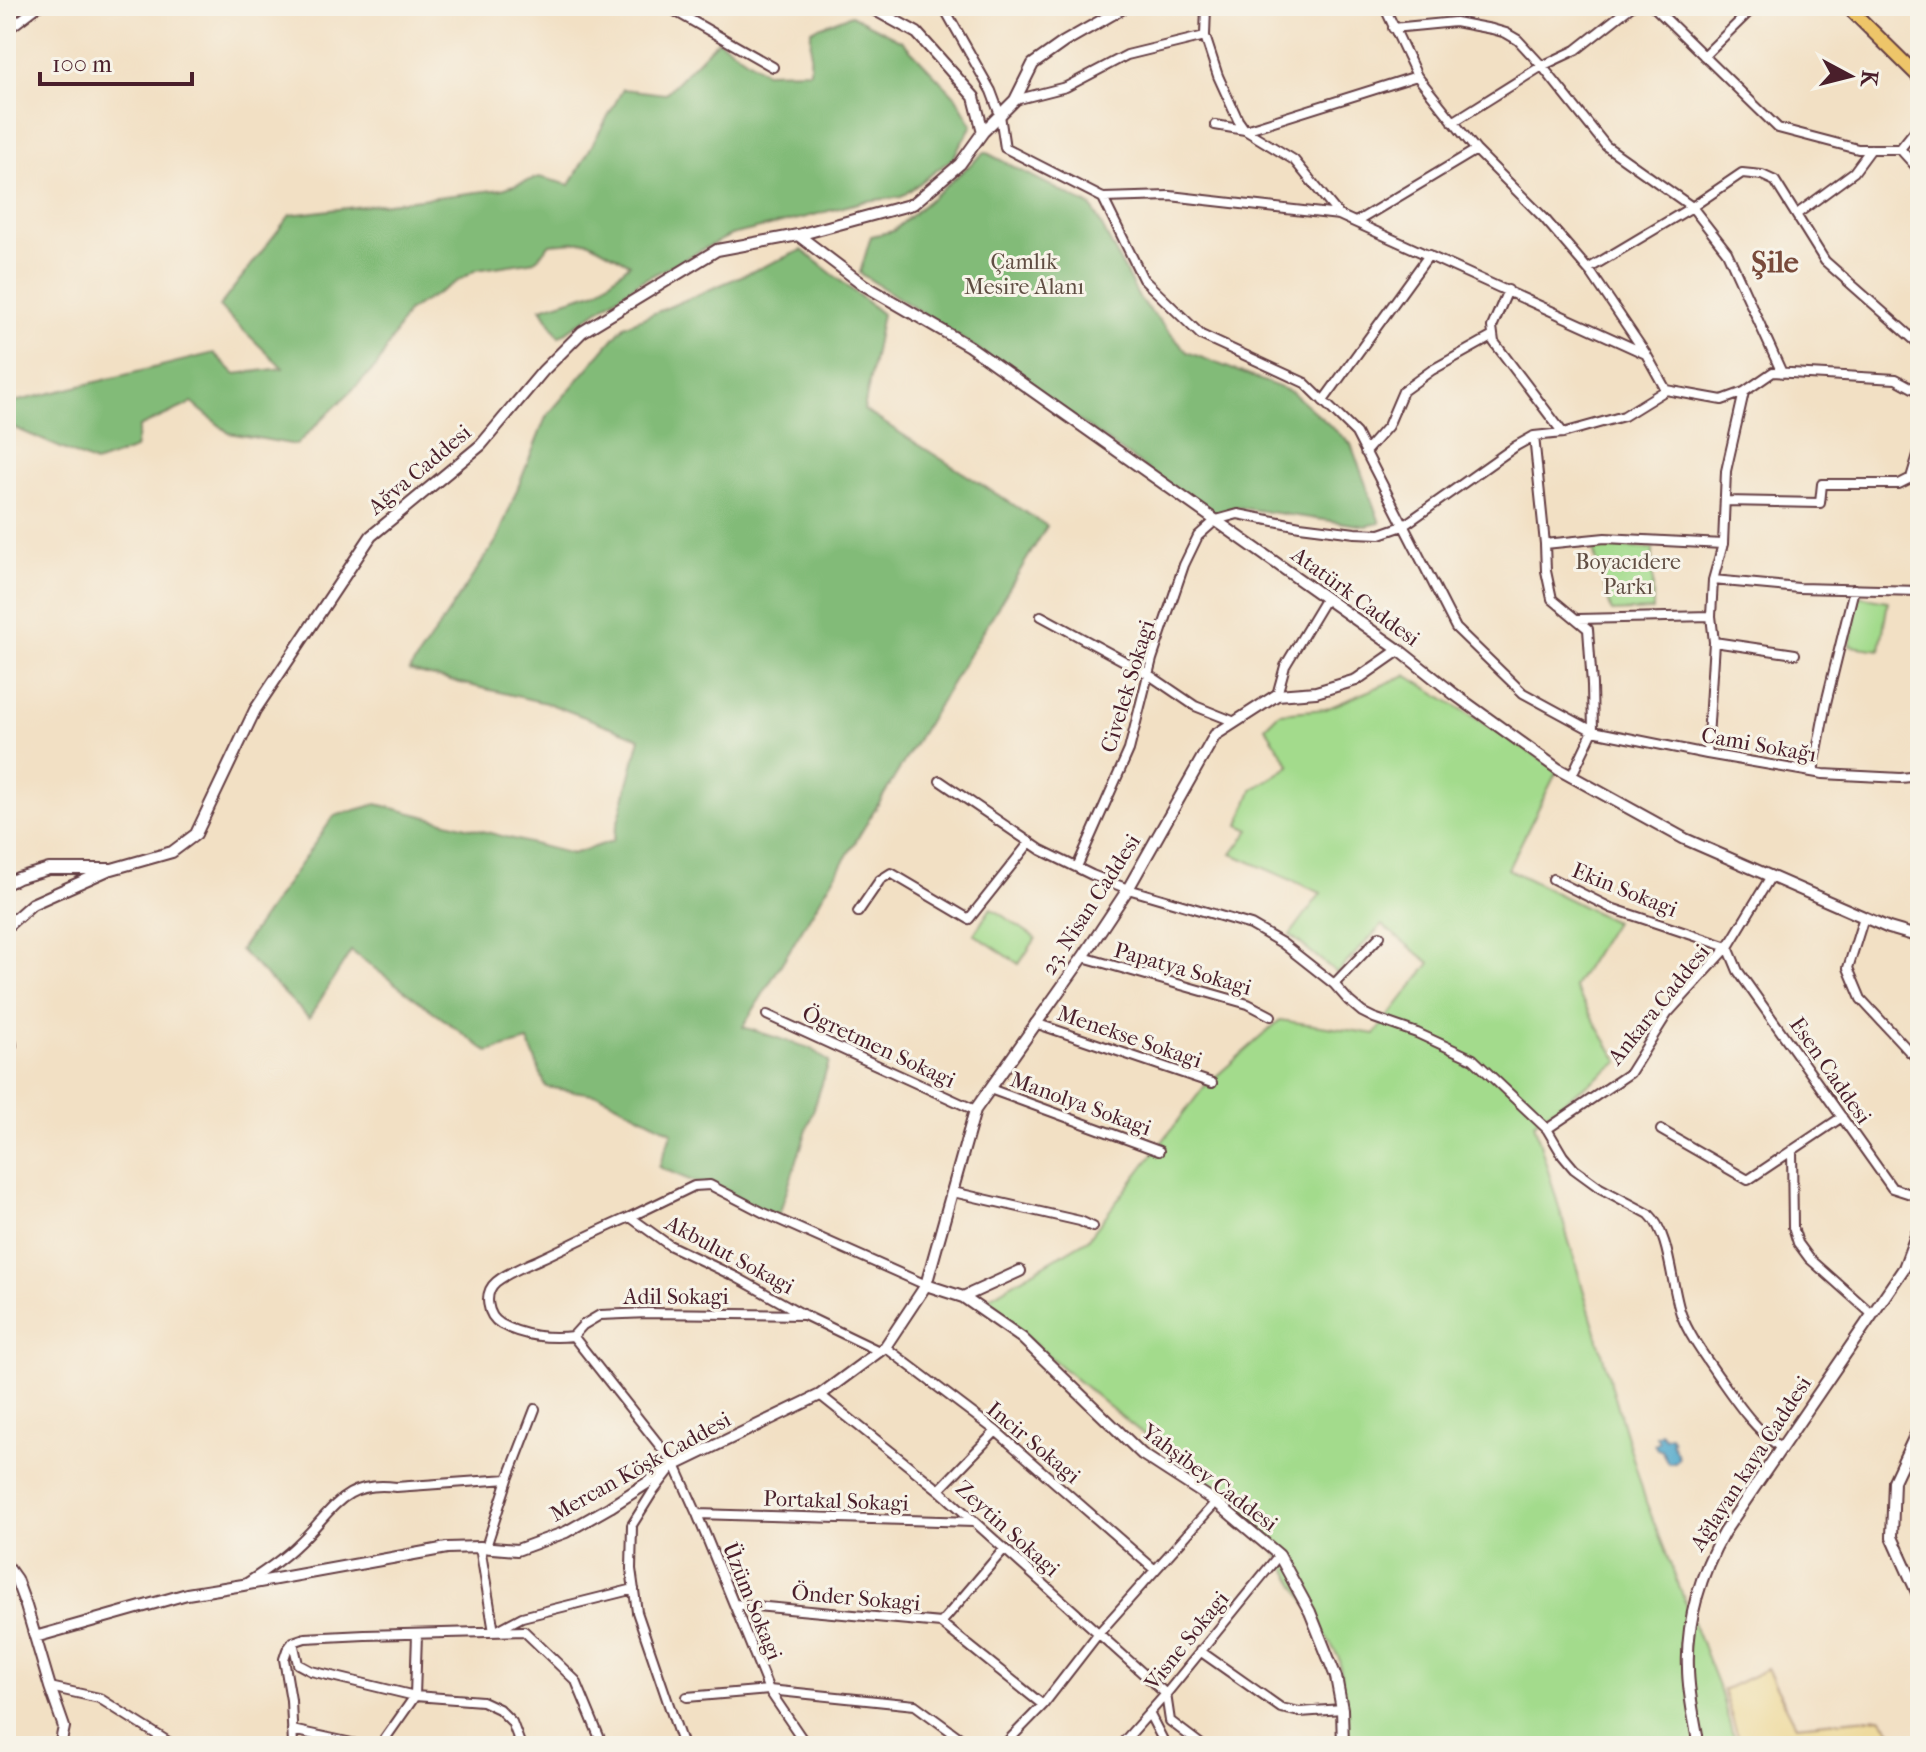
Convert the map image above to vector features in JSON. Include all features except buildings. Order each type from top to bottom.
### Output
[{"type":"main road","points":[[1847,6],[1920,78]]},
{"type":"street","points":[[6,31],[39,6]]},
{"type":"street","points":[[666,6],[773,67]]},
{"type":"street","points":[[868,6],[917,33],[974,97],[983,132]]},
{"type":"street","points":[[943,6],[991,91],[1000,115],[1005,148],[1103,198],[1170,196],[1339,215],[1646,354]]},
{"type":"street","name":"Ağva Caddesi","points":[[6,884],[49,869],[112,869],[172,852],[196,834],[255,710],[371,536],[481,445],[543,371],[582,332],[717,250],[798,235],[913,204],[960,164],[983,132],[1015,100],[1033,64],[1064,42],[1127,6]]},
{"type":"street","points":[[1206,6],[1205,36],[1218,76],[1245,130]]},
{"type":"street","points":[[1384,6],[1417,76],[1476,150],[1544,218],[1588,269],[1646,354],[1666,390]]},
{"type":"street","points":[[1453,122],[1542,66],[1576,50],[1632,6]]},
{"type":"street","points":[[1653,6],[1778,128],[1858,149],[1900,149],[1920,171]]},
{"type":"street","points":[[1704,56],[1755,6]]},
{"type":"street","points":[[1393,28],[1455,22],[1492,29],[1518,40],[1606,146],[1692,207],[1727,252],[1782,373]]},
{"type":"street","points":[[1015,100],[1066,87],[1127,55],[1205,36]]},
{"type":"street","points":[[1245,130],[1417,76]]},
{"type":"street","points":[[1900,149],[1920,124]]},
{"type":"street","points":[[1215,125],[1245,130],[1294,160],[1339,215]]},
{"type":"street","points":[[1797,214],[1854,172],[1871,149]]},
{"type":"street","points":[[1356,222],[1476,150]]},
{"type":"street","points":[[1588,269],[1692,207],[1742,173],[1762,175],[1775,181],[1825,261],[1920,345]]},
{"type":"street","name":"Cami Sokağı","points":[[1103,198],[1143,279],[1201,335],[1305,383],[1356,433],[1456,628],[1523,693],[1593,731],[1813,772],[1901,778],[1920,776]]},
{"type":"street","name":"Atatürk Caddesi","points":[[798,235],[864,285],[969,346],[1399,650],[1558,769],[1685,839],[1889,928],[1920,937]]},
{"type":"street","points":[[1323,401],[1429,255]]},
{"type":"street","points":[[1508,290],[1492,327],[1494,342],[1563,433]]},
{"type":"street","points":[[1365,452],[1388,426],[1403,391],[1432,370],[1493,336]]},
{"type":"street","points":[[1216,520],[1238,514],[1300,526],[1380,534],[1403,526],[1534,436],[1563,433],[1624,416],[1666,390],[1722,400],[1744,392],[1773,372],[1896,379],[1917,391],[1920,380]]},
{"type":"street","points":[[1707,754],[1714,642],[1711,616],[1713,580],[1723,544],[1726,471],[1744,392]]},
{"type":"street","points":[[1534,436],[1546,571],[1552,599],[1588,629],[1593,731],[1571,777]]},
{"type":"street","points":[[1725,501],[1820,503],[1822,484],[1899,484],[1911,478],[1920,448]]},
{"type":"street","name":"Civelek Sokagi","points":[[1077,867],[1129,750],[1148,674],[1184,565],[1198,536],[1216,520]]},
{"type":"street","points":[[1545,544],[1605,538],[1723,544]]},
{"type":"street","points":[[1713,580],[1799,588],[1920,591]]},
{"type":"street","points":[[1813,772],[1854,589]]},
{"type":"street","points":[[1277,695],[1285,666],[1326,598]]},
{"type":"street","points":[[1041,616],[1148,674],[1195,706],[1235,722]]},
{"type":"street","points":[[1578,619],[1711,616]]},
{"type":"street","points":[[1714,642],[1795,654]]},
{"type":"street","name":"23. Nisan Caddesi","points":[[926,1285],[975,1110],[1128,889],[1215,735],[1277,695],[1316,692],[1356,680],[1399,650]]},
{"type":"street","points":[[940,781],[1041,850],[1077,867],[1128,889],[1251,925],[1282,943],[1334,984],[1362,1012],[1473,1059],[1547,1129],[1563,1156],[1587,1179],[1654,1219],[1662,1233],[1677,1298],[1689,1331],[1749,1419],[1781,1448]]},
{"type":"street","points":[[858,912],[880,880],[891,873],[969,919],[1030,842]]},
{"type":"street","points":[[6,927],[32,904],[112,869]]},
{"type":"street","name":"Ankara Caddesi","points":[[1547,1129],[1630,1073],[1667,1014],[1728,947],[1771,876]]},
{"type":"street","name":"Ekin Sokagi","points":[[1553,879],[1611,908],[1728,947]]},
{"type":"street","points":[[1864,917],[1848,968],[1861,999],[1920,1060]]},
{"type":"street","points":[[1334,984],[1380,936]]},
{"type":"street","name":"Esen Caddesi","points":[[1728,947],[1738,971],[1892,1188],[1920,1197]]},
{"type":"street","name":"Papatya Sokagi","points":[[1083,957],[1248,1004],[1271,1016]]},
{"type":"street","name":"Ögretmen Sokagi","points":[[767,1015],[975,1110]]},
{"type":"street","points":[[6,1020],[11,1045],[6,1055]]},
{"type":"street","name":"Menekse Sokagi","points":[[1035,1023],[1212,1083]]},
{"type":"street","name":"Manolya Sokagi","points":[[990,1089],[1159,1151]]},
{"type":"street","points":[[1661,1130],[1748,1180],[1842,1117]]},
{"type":"street","points":[[1792,1150],[1793,1227],[1798,1243],[1809,1258],[1872,1314]]},
{"type":"street","points":[[630,1217],[694,1186],[710,1185],[764,1213],[926,1285],[963,1297],[1020,1271]]},
{"type":"street","points":[[953,1192],[1080,1221],[1093,1227]]},
{"type":"street","name":"Adil Sokagi","points":[[630,1217],[493,1283],[488,1296],[489,1309],[497,1323],[519,1332],[557,1338],[573,1336],[583,1325],[600,1315],[804,1315]]},
{"type":"street","name":"Akbulut Sokagi","points":[[630,1217],[669,1245],[736,1277],[804,1315],[882,1349]]},
{"type":"street","name":"Ağlayan kaya Caddesi","points":[[1697,1746],[1688,1648],[1699,1589],[1714,1550],[1904,1268],[1920,1225]]},
{"type":"street","name":"Mercan Köşk Caddesi","points":[[35,1637],[187,1594],[447,1548],[517,1550],[566,1532],[675,1465],[820,1395],[882,1349],[926,1285]]},
{"type":"street","name":"Yahşibey Caddesi","points":[[963,1297],[1022,1338],[1142,1454],[1216,1502],[1279,1555],[1310,1612],[1336,1677],[1342,1709],[1343,1746]]},
{"type":"street","name":"Üzüm Sokagi","points":[[573,1336],[675,1465],[769,1690],[807,1746]]},
{"type":"street","name":"Incir Sokagi","points":[[882,1349],[996,1431],[1155,1570]]},
{"type":"street","name":"Zeytin Sokagi","points":[[820,1395],[939,1490],[1166,1694]]},
{"type":"street","points":[[494,1632],[483,1547],[535,1409]]},
{"type":"street","points":[[1920,1425],[1894,1481],[1892,1537],[1920,1599]]},
{"type":"street","points":[[939,1490],[996,1431]]},
{"type":"street","points":[[675,1465],[632,1525],[631,1569],[637,1612],[683,1746]]},
{"type":"street","points":[[243,1585],[298,1545],[338,1501],[357,1489],[378,1485],[396,1487],[508,1479]]},
{"type":"street","points":[[1003,1746],[1043,1705],[1098,1634],[1216,1502]]},
{"type":"street","name":"Portakal Sokagi","points":[[697,1514],[974,1522]]},
{"type":"street","points":[[941,1623],[1004,1549]]},
{"type":"street","name":"Visne Sokagi","points":[[1120,1746],[1279,1555]]},
{"type":"street","points":[[6,1565],[16,1579],[64,1727],[60,1746]]},
{"type":"street","points":[[494,1632],[522,1617],[634,1589]]},
{"type":"street","name":"Önder Sokagi","points":[[734,1604],[941,1623],[1043,1705]]},
{"type":"street","points":[[293,1746],[291,1700],[284,1659],[293,1642],[305,1638],[524,1631],[576,1681],[603,1746]]},
{"type":"street","points":[[380,1746],[415,1696],[417,1634]]},
{"type":"street","points":[[293,1642],[298,1664],[311,1671],[415,1696],[482,1701],[499,1709],[512,1722],[521,1746]]},
{"type":"street","points":[[1200,1651],[1281,1708],[1300,1712],[1342,1709]]},
{"type":"street","points":[[50,1687],[99,1698],[175,1746]]},
{"type":"street","points":[[687,1697],[769,1690],[915,1705],[971,1746]]},
{"type":"street","points":[[1166,1694],[1170,1721],[1203,1746]]},
{"type":"street","points":[[1149,1713],[1166,1746]]},
{"type":"street","points":[[292,1730],[366,1746]]},
{"type":"green space","points":[[851,15],[902,41],[956,97],[972,125],[953,158],[901,197],[865,201],[731,235],[639,282],[559,337],[541,308],[597,291],[630,264],[588,241],[550,244],[535,261],[476,270],[407,312],[377,366],[296,445],[229,433],[192,403],[139,427],[135,449],[95,463],[6,424],[6,404],[214,353],[235,374],[283,368],[219,307],[290,215],[502,189],[539,177],[570,185],[623,89],[665,94],[718,40],[765,72],[810,71],[811,30]]},
{"type":"green space","name":"Çamlık Mesire Alanı","points":[[985,152],[1092,207],[1139,298],[1187,352],[1292,392],[1351,444],[1380,523],[1366,526],[1235,507],[1212,515],[970,344],[860,273],[871,236],[893,231]]},
{"type":"green space","points":[[802,250],[882,314],[864,410],[1047,526],[743,1027],[812,1049],[829,1062],[778,1218],[659,1167],[672,1132],[600,1095],[546,1087],[528,1041],[488,1052],[351,951],[309,1018],[240,950],[334,816],[377,804],[572,854],[613,841],[640,738],[550,704],[409,671],[497,540],[546,417],[624,326]]},
{"type":"green space","name":"Boyacıdere Parkı","points":[[1592,546],[1653,549],[1653,610],[1612,612]]},
{"type":"green space","points":[[1858,596],[1888,601],[1880,650],[1850,646]]},
{"type":"green space","points":[[1406,675],[1558,769],[1508,869],[1614,922],[1574,987],[1619,1062],[1534,1123],[1646,1502],[1720,1691],[1736,1746],[1348,1746],[1339,1658],[1263,1530],[983,1301],[1088,1239],[1204,1087],[1280,1020],[1375,1034],[1430,963],[1382,925],[1337,973],[1290,935],[1321,893],[1232,854],[1250,830],[1239,825],[1252,790],[1290,766],[1265,727],[1279,713],[1326,709]]},
{"type":"green space","points":[[991,908],[1036,938],[1019,964],[974,934]]},
{"type":"sand","points":[[1767,1669],[1796,1725],[1880,1717],[1903,1746],[1741,1746],[1723,1690]]},
{"type":"water","points":[[1661,1433],[1664,1438],[1670,1436],[1673,1441],[1679,1457],[1675,1462],[1668,1463],[1654,1444],[1659,1441],[1656,1436]]},
{"type":"district","name":"Şile","points":[[1775,262]]}]
